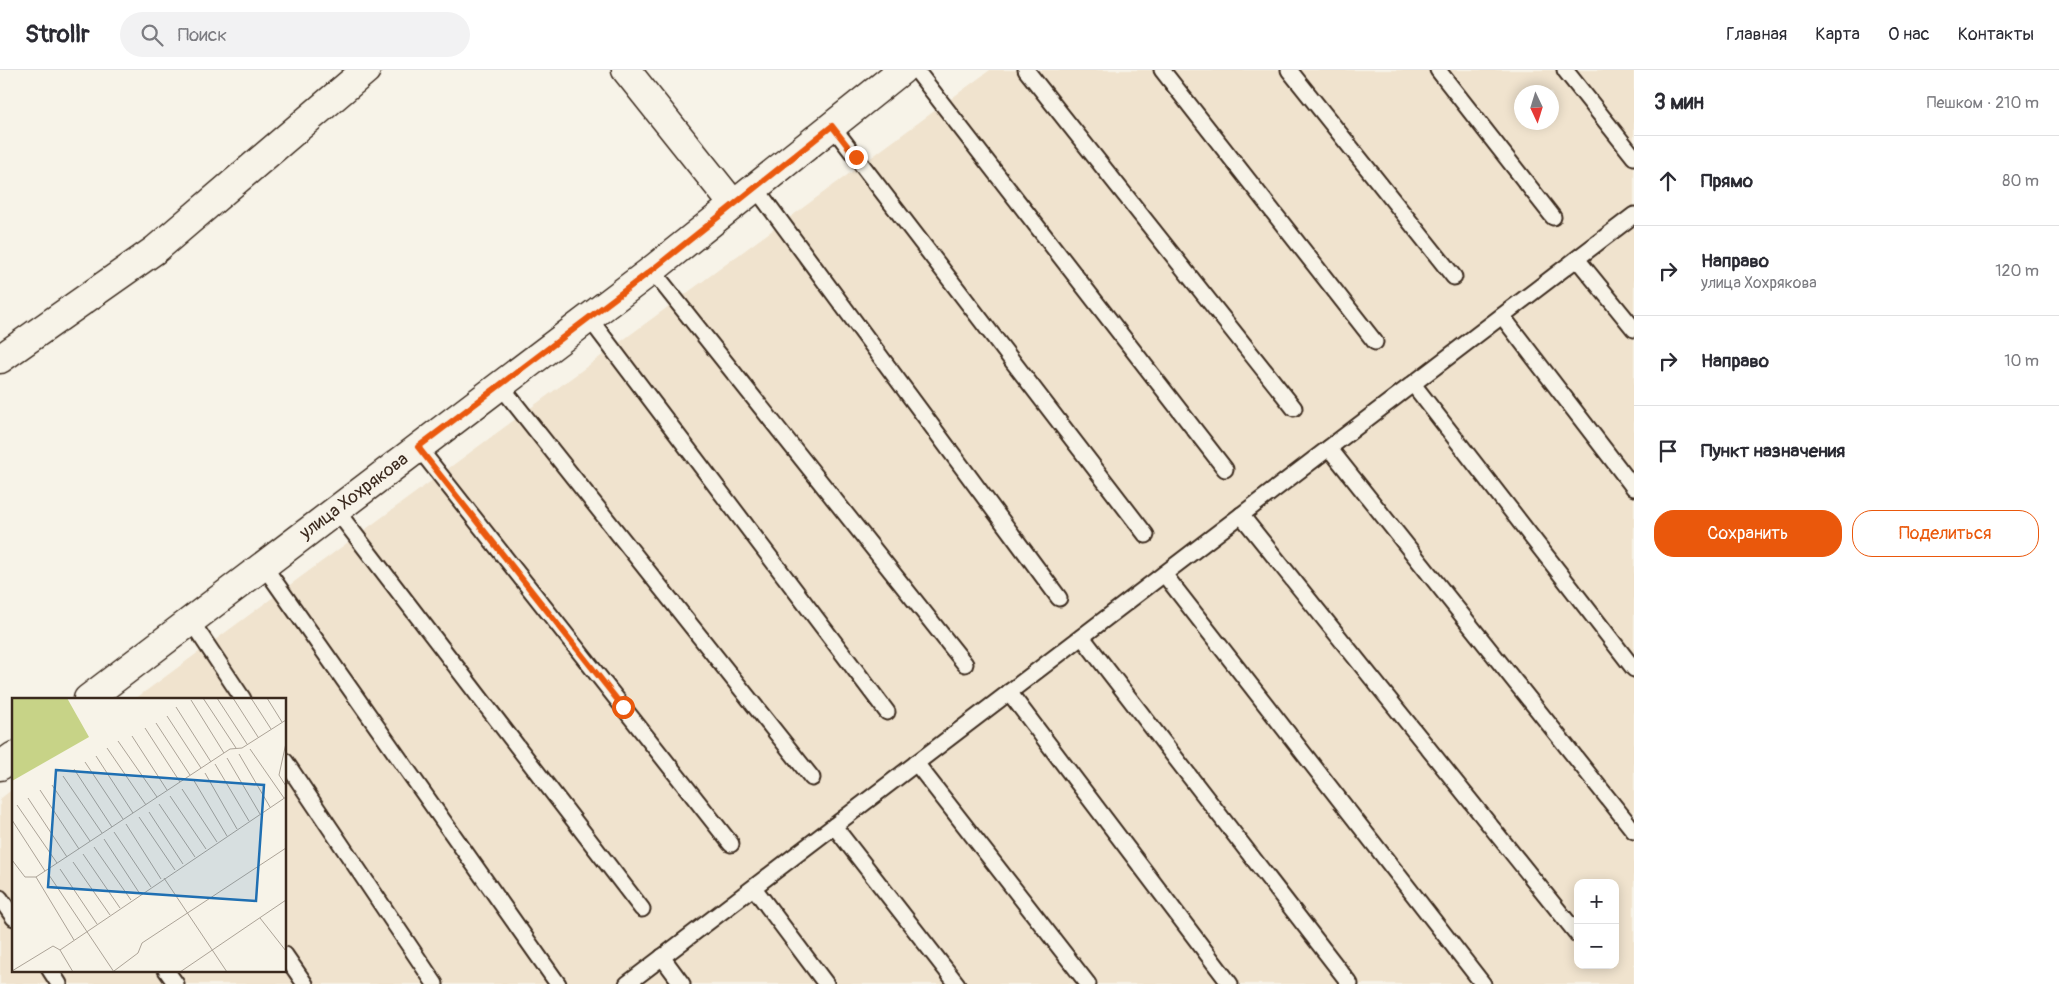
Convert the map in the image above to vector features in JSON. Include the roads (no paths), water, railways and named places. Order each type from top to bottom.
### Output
[{"type":"street","points":[[0,359],[155,250],[366,70]]},
{"type":"street","points":[[626,70],[733,204]]},
{"type":"street","name":"улица Хохрякова","points":[[99,696],[190,621],[652,270],[902,70]]},
{"type":"street","points":[[0,766],[12,757]]},
{"type":"lane","points":[[916,70],[1225,469]]},
{"type":"lane","points":[[1026,70],[1294,408]]},
{"type":"lane","points":[[1162,70],[1375,342]]},
{"type":"lane","points":[[1289,70],[1454,277]]},
{"type":"lane","points":[[1438,70],[1553,217]]},
{"type":"lane","points":[[1565,70],[1634,157]]},
{"type":"lane","points":[[832,126],[1146,535]]},
{"type":"lane","points":[[755,187],[1059,598]]},
{"type":"lane","points":[[627,984],[1634,215]]},
{"type":"lane","points":[[1577,258],[1634,329]]},
{"type":"lane","points":[[652,270],[965,664]]},
{"type":"lane","points":[[1502,316],[1634,488]]},
{"type":"lane","points":[[589,318],[887,712]]},
{"type":"lane","points":[[1413,384],[1634,669]]},
{"type":"lane","points":[[500,385],[812,778]]},
{"type":"lane","points":[[418,447],[731,844]]},
{"type":"lane","points":[[1329,448],[1634,832]]},
{"type":"lane","points":[[336,510],[642,909]]},
{"type":"lane","points":[[1240,515],[1574,930]]},
{"type":"lane","points":[[263,566],[558,984]]},
{"type":"lane","points":[[1164,574],[1483,984]]},
{"type":"lane","points":[[190,621],[242,698]]},
{"type":"lane","points":[[1082,637],[1350,984]]},
{"type":"lane","points":[[1009,692],[1230,984]]},
{"type":"lane","points":[[286,762],[435,984]]},
{"type":"lane","points":[[916,763],[1088,984]]},
{"type":"lane","points":[[834,826],[957,984]]},
{"type":"lane","points":[[754,888],[826,984]]},
{"type":"lane","points":[[0,898],[12,915]]},
{"type":"lane","points":[[286,956],[305,984]]},
{"type":"lane","points":[[662,957],[682,984]]},
{"type":"lane","points":[[51,972],[59,984]]},
{"type":"lane","points":[[167,972],[176,984]]}]
